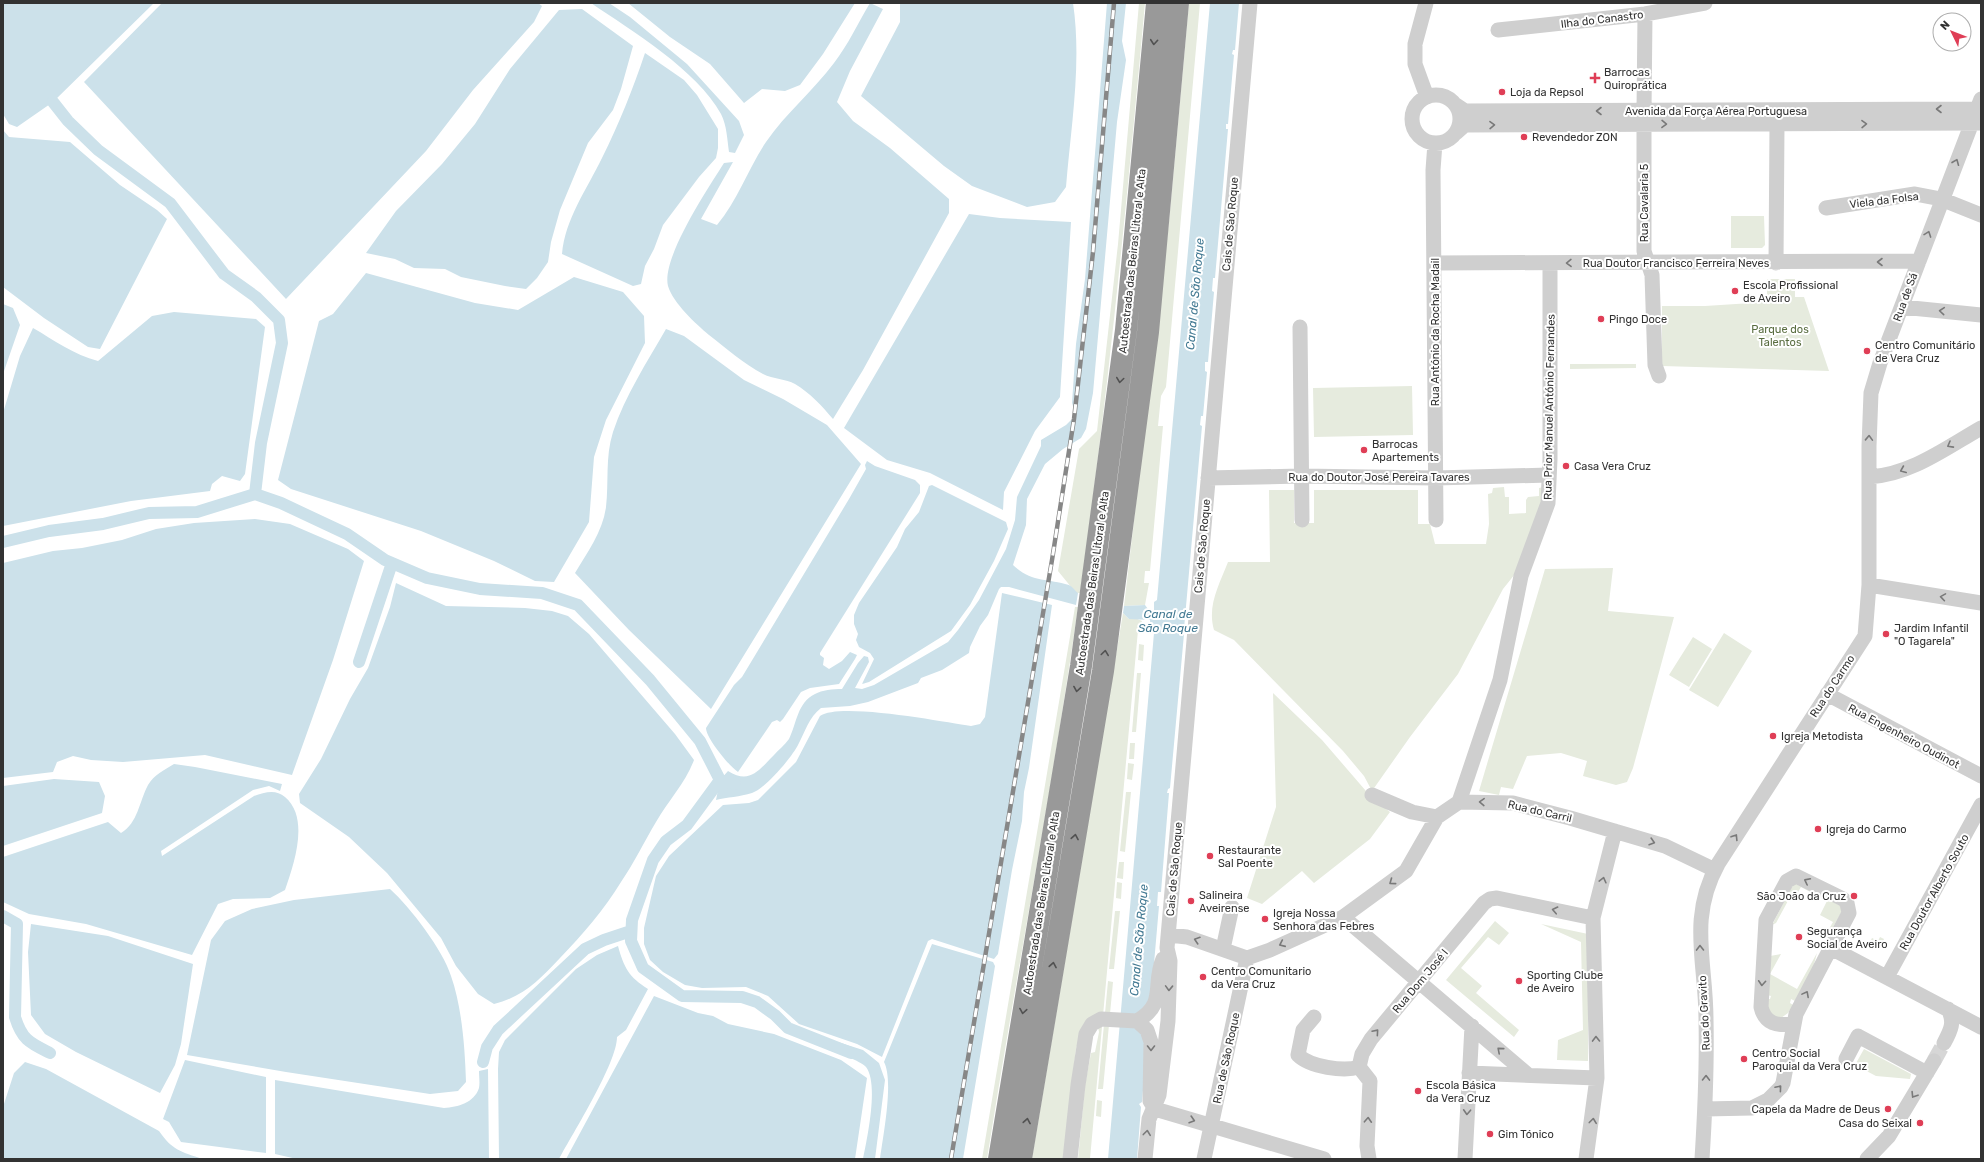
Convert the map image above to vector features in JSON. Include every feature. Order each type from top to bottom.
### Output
[{"type":"highway","name":"Autoestrada das Beiras Litoral e Alta","points":[[999,1159],[1082,658],[1126,330],[1157,3]]},
{"type":"highway","name":"Autoestrada das Beiras Litoral e Alta","points":[[1021,1159],[1103,670],[1148,332],[1178,3]]},
{"type":"street","name":"Cais de São Roque","points":[[1145,1159],[1149,1119],[1155,1109],[1159,1096],[1168,1021],[1170,961],[1168,942],[1250,3]]},
{"type":"street","points":[[1426,3],[1415,44],[1415,64],[1427,97]]},
{"type":"street","name":"Ilha do Canastro","points":[[1498,30],[1645,14],[1702,4]]},
{"type":"street","name":"Rua Cavalaria 5","points":[[1645,14],[1644,251],[1652,275],[1655,365],[1658,376]]},
{"type":"street","points":[[1435,95],[1443,96],[1456,105],[1460,119],[1456,133],[1443,142],[1435,143],[1420,137],[1412,124],[1415,108],[1420,101],[1435,95]]},
{"type":"street","name":"Avenida da Força Aérea Portuguesa","points":[[1456,105],[1466,111],[1644,117],[1777,125],[1813,117]]},
{"type":"street","name":"Avenida da Força Aérea Portuguesa","points":[[1456,133],[1465,126],[1644,117],[1840,117],[1979,113]]},
{"type":"street","name":"Rua de Sá","points":[[1869,477],[1871,393],[1875,377],[1942,199],[1979,113]]},
{"type":"street","points":[[1776,263],[1777,125]]},
{"type":"street","name":"Rua António da Rocha Madail","points":[[1435,143],[1433,170],[1436,520]]},
{"type":"street","name":"Viela da Folsa","points":[[1826,208],[1915,194],[1942,199],[1981,215]]},
{"type":"street","name":"Rua Doutor Francisco Ferreira Neves","points":[[1434,263],[1918,262]]},
{"type":"street","name":"Rua Prior Manuel António Fernandes","points":[[1459,802],[1500,680],[1521,576],[1548,503],[1550,263]]},
{"type":"street","points":[[1902,307],[1981,315]]},
{"type":"street","points":[[1300,327],[1302,520]]},
{"type":"street","points":[[1869,477],[1886,476],[1903,471],[1981,428]]},
{"type":"street","name":"Rua do Doutor José Pereira Tavares","points":[[1208,478],[1301,476],[1436,478],[1549,475]]},
{"type":"street","name":"Rua do Carmo","points":[[1715,870],[1826,694],[1865,636],[1869,585],[1869,477]]},
{"type":"street","points":[[1869,585],[1981,603]]},
{"type":"street","name":"Rua Engenheiro Oudinot","points":[[1826,694],[1981,776]]},
{"type":"street","points":[[1372,795],[1412,812],[1437,817]]},
{"type":"street","points":[[1070,1159],[1083,1051],[1088,1029],[1096,1020],[1137,1021],[1148,1014],[1153,1007],[1161,963],[1168,942],[1187,937],[1247,958],[1270,950],[1343,917],[1406,871],[1437,817],[1459,802]]},
{"type":"street","name":"Rua do Carril","points":[[1459,802],[1513,803],[1615,830],[1665,846],[1715,870]]},
{"type":"street","name":"Rua Doutor Alberto Souto","points":[[1887,977],[1981,806]]},
{"type":"street","points":[[1586,1159],[1597,1078],[1593,918],[1615,830]]},
{"type":"street","name":"Rua do Gravito","points":[[1702,1159],[1705,1110],[1706,1013],[1701,956],[1700,920],[1703,898],[1715,870]]},
{"type":"street","points":[[1705,1110],[1752,1108],[1768,1100],[1783,1083],[1796,1014],[1849,913],[1847,904],[1843,899],[1801,878],[1792,878],[1788,881],[1766,920],[1760,1007],[1763,1015],[1772,1023],[1780,1025],[1793,1024]]},
{"type":"street","name":"Rua Dom José I","points":[[1359,1067],[1362,1054],[1371,1039],[1484,903],[1490,899],[1497,898],[1593,918]]},
{"type":"street","points":[[1223,949],[1232,907]]},
{"type":"street","points":[[1343,917],[1527,1074]]},
{"type":"street","points":[[1830,948],[1976,1024]]},
{"type":"street","name":"Rua de São Roque","points":[[1204,1159],[1247,958]]},
{"type":"street","points":[[1944,1042],[1952,1029],[1953,1022],[1948,1009]]},
{"type":"street","points":[[1314,1017],[1303,1030],[1298,1055],[1304,1060],[1342,1070],[1359,1067],[1370,1081],[1366,1146],[1369,1159]]},
{"type":"street","points":[[1137,1021],[1147,1030],[1151,1042],[1150,1100],[1155,1109],[1324,1159]]},
{"type":"street","points":[[1952,1029],[1964,1022],[1976,1024]]},
{"type":"street","points":[[1465,1159],[1472,1026]]},
{"type":"street","points":[[1846,1059],[1858,1036],[1931,1067],[1888,1136],[1867,1159]]},
{"type":"street","points":[[1469,1073],[1527,1074],[1597,1078]]},
{"type":"green space","points":[[1139,3],[1145,3],[1116,298],[1080,593],[1076,593],[1058,571],[1079,449],[1097,431],[1118,244]]},
{"type":"green space","points":[[1189,3],[1200,3],[1166,387],[1161,396],[1158,426],[1163,426],[1150,571],[1145,571],[1144,583],[1149,583],[1145,605],[1124,606],[1169,222]]},
{"type":"green space","points":[[1731,216],[1764,216],[1765,245],[1762,248],[1731,248]]},
{"type":"green space","name":"Parque dos Talentos","points":[[1767,279],[1795,279],[1795,297],[1804,297],[1829,371],[1662,366],[1662,306],[1705,306],[1767,302]]},
{"type":"green space","points":[[1570,364],[1636,364],[1636,368],[1570,369]]},
{"type":"green space","points":[[1412,386],[1413,435],[1314,437],[1313,388]]},
{"type":"green space","points":[[1504,487],[1505,497],[1509,497],[1509,514],[1526,513],[1526,500],[1528,497],[1539,496],[1539,488],[1544,487],[1544,498],[1515,574],[1503,589],[1458,674],[1410,737],[1372,791],[1364,776],[1343,751],[1234,640],[1214,630],[1212,621],[1213,604],[1228,562],[1270,562],[1269,490],[1294,490],[1294,523],[1314,523],[1314,490],[1418,490],[1418,524],[1430,524],[1435,544],[1486,544],[1489,524],[1488,494],[1492,493],[1493,488]]},
{"type":"green space","points":[[1613,568],[1608,611],[1674,617],[1633,768],[1627,782],[1616,785],[1583,776],[1587,761],[1561,753],[1527,756],[1513,789],[1501,787],[1499,795],[1479,791],[1545,569]]},
{"type":"green space","points":[[1075,607],[1078,607],[1068,676],[987,1159],[982,1159]]},
{"type":"green space","points":[[1123,613],[1129,619],[1135,618],[1142,621],[1138,630],[1090,1159],[1078,1159],[1085,1085],[1091,1053],[1095,1052],[1099,1032],[1098,1027],[1083,1026],[1076,1049],[1063,1159],[1032,1159]]},
{"type":"green space","points":[[1724,633],[1752,651],[1718,707],[1689,690]]},
{"type":"green space","points":[[1693,637],[1712,649],[1689,687],[1669,675]]},
{"type":"green space","points":[[1139,644],[1144,645],[1143,661],[1138,660]]},
{"type":"green space","points":[[1137,673],[1141,673],[1136,732],[1132,732]]},
{"type":"green space","points":[[1273,693],[1322,740],[1372,798],[1390,812],[1370,839],[1314,883],[1302,871],[1262,904],[1247,898],[1276,807]]},
{"type":"green space","points":[[1130,743],[1135,743],[1134,759],[1129,759]]},
{"type":"green space","points":[[1128,763],[1134,764],[1132,780],[1127,779]]},
{"type":"green space","points":[[1126,792],[1131,792],[1125,852],[1120,851]]},
{"type":"green space","points":[[1119,862],[1124,862],[1123,879],[1117,878]]},
{"type":"green space","points":[[1117,882],[1122,883],[1121,899],[1116,898]]},
{"type":"green space","points":[[1794,883],[1841,906],[1842,911],[1831,931],[1829,929],[1833,922],[1820,915],[1827,901],[1801,887],[1793,901],[1789,899],[1776,923],[1772,925]]},
{"type":"green space","points":[[1115,911],[1120,911],[1114,969],[1109,969]]},
{"type":"green space","points":[[1495,921],[1509,933],[1499,945],[1488,937],[1461,968],[1482,986],[1476,993],[1519,1030],[1514,1037],[1446,980]]},
{"type":"green space","points":[[1541,924],[1588,934],[1588,1061],[1557,1060],[1558,1040],[1583,1030],[1581,942]]},
{"type":"green space","points":[[1880,937],[1884,939],[1879,950],[1869,944],[1872,938],[1878,941]]},
{"type":"green space","points":[[1817,953],[1813,968],[1795,1001],[1791,999],[1790,1003],[1793,1005],[1788,1013],[1781,1018],[1770,1015],[1766,999],[1770,999],[1771,996],[1767,995],[1770,956],[1781,954],[1770,974],[1797,989]]},
{"type":"green space","points":[[1108,981],[1113,982],[1103,1089],[1098,1089]]},
{"type":"green space","points":[[1864,1049],[1911,1074],[1910,1079],[1876,1076],[1855,1065]]},
{"type":"green space","points":[[1097,1100],[1102,1101],[1101,1117],[1096,1116]]},
{"type":"water","points":[[3,3],[154,3],[53,102],[17,127],[9,124],[3,114]]},
{"type":"water","points":[[162,3],[538,3],[542,6],[534,22],[473,90],[426,151],[286,299],[84,82]]},
{"type":"water","points":[[591,3],[609,3],[630,17],[687,64],[739,121],[744,135],[735,153],[729,152],[726,128],[721,114],[696,82],[662,52]]},
{"type":"water","points":[[628,3],[855,3],[823,54],[800,85],[785,91],[762,89],[744,103],[710,64],[670,37]]},
{"type":"water","points":[[870,3],[883,9],[850,71],[837,102],[853,121],[890,148],[949,199],[949,213],[863,370],[833,419],[806,391],[791,382],[767,376],[749,366],[704,330],[686,313],[671,293],[668,286],[668,274],[672,258],[688,223],[724,163],[733,162],[701,219],[717,225],[737,195],[766,142],[782,121],[834,63]]},
{"type":"water","points":[[900,3],[1073,3],[1076,72],[1073,118],[1066,187],[1055,202],[1027,207],[972,186],[944,166],[861,96],[900,22]]},
{"type":"water","points":[[1107,3],[1126,3],[1122,41],[1126,60],[1117,122],[1093,393],[1086,429],[1081,438],[1063,449],[1045,464],[1027,499],[1026,525],[1013,565],[1027,575],[1069,585],[1078,593],[1076,605],[1009,587],[1001,587],[988,615],[980,626],[970,647],[969,653],[942,670],[921,678],[918,683],[868,702],[850,706],[821,708],[810,720],[798,745],[790,757],[764,786],[752,793],[716,800],[720,780],[728,771],[742,777],[754,774],[759,770],[789,739],[798,714],[804,703],[818,693],[828,690],[842,689],[864,656],[868,657],[869,662],[855,688],[862,689],[874,685],[948,642],[979,600],[1006,549],[1015,520],[1017,497],[1041,446],[1041,440],[1066,425],[1076,415],[1072,403],[1076,344],[1085,279]]},
{"type":"water","name":"Canal de São Roque","points":[[1210,3],[1239,3],[1235,50],[1233,50],[1232,54],[1234,55],[1228,124],[1226,124],[1226,129],[1228,129],[1215,278],[1213,278],[1212,291],[1214,292],[1208,362],[1205,362],[1205,371],[1207,372],[1203,416],[1201,416],[1200,425],[1202,426],[1184,629],[1182,629],[1181,633],[1184,634],[1170,788],[1168,789],[1167,793],[1169,793],[1161,892],[1158,892],[1157,906],[1159,906],[1142,1102],[1139,1104],[1141,1107],[1137,1159],[1108,1159],[1154,633],[1151,631],[1150,620],[1129,619],[1123,613],[1124,606],[1145,605],[1148,609],[1154,611],[1154,602],[1157,600]]},
{"type":"water","points":[[582,9],[633,46],[621,89],[613,110],[588,143],[560,210],[551,242],[548,262],[537,278],[526,289],[505,286],[461,277],[445,269],[414,268],[395,259],[366,253],[396,211],[442,164],[475,124],[510,69],[559,10]]},
{"type":"water","points":[[645,53],[684,80],[697,95],[718,129],[718,148],[716,158],[699,177],[663,225],[654,249],[645,266],[641,284],[633,286],[562,254],[567,229],[572,216],[614,132],[631,93]]},
{"type":"water","points":[[3,130],[9,137],[70,142],[120,185],[157,210],[167,219],[100,349],[88,347],[44,318],[3,287]]},
{"type":"water","points":[[969,214],[1000,218],[1071,222],[1060,397],[1035,431],[1004,492],[1003,510],[930,473],[887,460],[844,428]]},
{"type":"water","points":[[366,273],[475,303],[518,310],[574,277],[623,292],[644,316],[645,343],[606,420],[594,457],[589,522],[554,582],[535,581],[494,561],[421,531],[291,489],[278,480],[319,321],[333,314]]},
{"type":"water","points":[[3,304],[13,308],[20,325],[3,374]]},
{"type":"water","points":[[174,312],[256,319],[265,327],[245,474],[240,481],[222,476],[212,484],[210,491],[131,501],[3,526],[3,413],[20,356],[33,328],[72,351],[98,361],[152,316]]},
{"type":"water","points":[[666,329],[684,336],[744,380],[783,399],[827,425],[861,464],[711,709],[629,630],[575,573],[594,542],[602,525],[606,507],[609,451],[613,432],[637,379]]},
{"type":"water","points":[[867,461],[875,466],[915,480],[920,485],[920,493],[820,653],[820,655],[824,658],[823,665],[829,669],[842,661],[850,652],[857,655],[839,684],[810,688],[801,692],[783,719],[780,722],[777,720],[772,722],[738,772],[719,752],[707,733],[706,728],[734,685],[742,677],[849,499],[866,469],[865,465]]},
{"type":"water","points":[[932,485],[1006,522],[1008,529],[994,561],[970,605],[951,631],[869,682],[862,684],[874,659],[870,653],[859,647],[856,640],[858,634],[854,624],[854,615],[859,603],[897,547],[905,529],[919,512],[929,486]]},
{"type":"water","points":[[255,519],[290,524],[348,549],[364,561],[333,660],[292,775],[205,755],[123,762],[91,760],[73,756],[57,762],[53,772],[3,778],[3,563],[53,551],[82,548],[122,540],[156,529],[194,523]]},
{"type":"water","points":[[396,583],[446,606],[525,608],[552,611],[568,616],[589,634],[675,734],[694,760],[682,784],[661,814],[626,875],[593,922],[531,986],[514,997],[494,1004],[478,994],[456,966],[441,938],[387,873],[349,837],[300,803],[299,794],[321,759],[350,699],[368,668],[390,607]]},
{"type":"water","points":[[1002,593],[1052,605],[1029,768],[1024,792],[1022,821],[998,954],[994,959],[932,939],[928,941],[882,1057],[857,1044],[799,1024],[768,996],[746,987],[702,988],[685,985],[663,972],[650,960],[644,944],[644,928],[656,876],[669,856],[723,805],[749,803],[758,800],[796,762],[820,716],[831,712],[869,712],[916,717],[971,726],[980,724],[985,717]]},
{"type":"water","points":[[174,764],[282,784],[280,791],[269,786],[253,790],[161,851],[162,856],[254,796],[266,792],[282,794],[293,806],[297,817],[298,829],[296,855],[285,890],[270,898],[233,899],[218,904],[192,955],[86,924],[29,914],[3,902],[3,857],[108,822],[121,833],[127,829],[135,818],[150,781]]},
{"type":"water","points":[[54,779],[99,782],[105,796],[102,813],[3,846],[3,786]]},
{"type":"water","points":[[390,889],[407,907],[425,930],[441,954],[451,976],[458,1001],[465,1056],[466,1082],[458,1091],[430,1094],[187,1055],[211,940],[225,921],[252,909],[294,900]]},
{"type":"water","points":[[31,924],[108,936],[193,964],[181,1044],[175,1065],[160,1093],[76,1052],[45,1034],[31,1015],[28,952]]},
{"type":"water","points":[[932,944],[993,962],[995,966],[963,1159],[880,1159],[888,1095],[887,1071],[884,1062]]},
{"type":"water","points":[[618,946],[628,971],[636,980],[648,989],[626,1030],[617,1037],[610,1063],[584,1116],[559,1159],[499,1159],[498,1069],[499,1052],[505,1040],[576,969],[597,955]]},
{"type":"water","points":[[654,996],[698,1013],[713,1016],[728,1024],[774,1034],[841,1060],[867,1078],[855,1159],[566,1159]]},
{"type":"water","points":[[838,1042],[863,1050],[879,1063],[885,1080],[875,1159],[863,1159],[871,1112],[872,1086],[870,1075],[864,1065],[836,1051]]},
{"type":"water","points":[[185,1060],[266,1077],[266,1153],[181,1142],[169,1122],[163,1119]]},
{"type":"water","points":[[25,1062],[46,1069],[159,1131],[168,1142],[178,1150],[203,1159],[3,1159],[3,1107],[14,1073]]},
{"type":"water","points":[[488,1069],[489,1159],[297,1159],[275,1154],[275,1080],[444,1108],[455,1107],[469,1101],[477,1093],[479,1088],[479,1071]]},
{"type":"waterway","points":[[53,102],[68,121],[98,150],[170,203],[224,274],[256,297],[279,320],[282,343],[261,443],[255,494]]},
{"type":"waterway","points":[[3,542],[49,531],[103,524],[149,513],[197,512],[255,494],[281,503],[347,534],[385,560],[427,578],[480,589],[542,593],[578,605],[650,680],[700,741],[720,780],[735,784]]},
{"type":"waterway","points":[[359,662],[392,563]]},
{"type":"waterway","points":[[720,780],[687,825],[666,841],[653,860],[632,920],[631,941],[643,968],[682,996],[742,997],[757,1002],[775,1015],[788,1028],[851,1053]]},
{"type":"waterway","points":[[3,916],[17,924],[15,1017],[24,1036],[32,1043],[50,1053]]},
{"type":"waterway","points":[[483,1062],[487,1047],[498,1030],[585,949],[604,940],[631,931]]},
{"type":"tunnel","points":[[1934,1061],[1944,1043]]},
{"type":"railway","points":[[951,1159],[1052,560],[1074,419],[1093,252],[1114,3]]},
{"type":"place","name":"Barrocas Quiroprática","points":[[1595,78]]},
{"type":"place","name":"Loja da Repsol","points":[[1502,92]]},
{"type":"place","name":"Revendedor ZON","points":[[1524,137]]},
{"type":"place","name":"Escola Profissional de Aveiro","points":[[1735,291]]},
{"type":"place","name":"Pingo Doce","points":[[1601,319]]},
{"type":"place","name":"Centro Comunitário de Vera Cruz","points":[[1867,351]]},
{"type":"place","name":"Barrocas Apartements","points":[[1364,450]]},
{"type":"place","name":"Casa Vera Cruz","points":[[1566,466]]},
{"type":"place","name":"Jardim Infantil \"O Tagarela\"","points":[[1886,634]]},
{"type":"place","name":"Igreja Metodista","points":[[1773,736]]},
{"type":"place","name":"Igreja do Carmo","points":[[1818,829]]},
{"type":"place","name":"Restaurante Sal Poente","points":[[1210,856]]},
{"type":"place","name":"São João da Cruz","points":[[1854,896]]},
{"type":"place","name":"Salineira Aveirense","points":[[1191,901]]},
{"type":"place","name":"Igreja Nossa Senhora das Febres","points":[[1265,919]]},
{"type":"place","name":"Segurança Social de Aveiro","points":[[1799,937]]},
{"type":"place","name":"Centro Comunitario da Vera Cruz","points":[[1203,977]]},
{"type":"place","name":"Sporting Clube de Aveiro","points":[[1519,981]]},
{"type":"place","name":"Centro Social Paroquial da Vera Cruz","points":[[1744,1059]]},
{"type":"place","name":"Escola Básica da Vera Cruz","points":[[1418,1091]]},
{"type":"place","name":"Capela da Madre de Deus","points":[[1888,1109]]},
{"type":"place","name":"Casa do Seixal","points":[[1920,1123]]},
{"type":"place","name":"Gim Tónico","points":[[1490,1134]]}]
